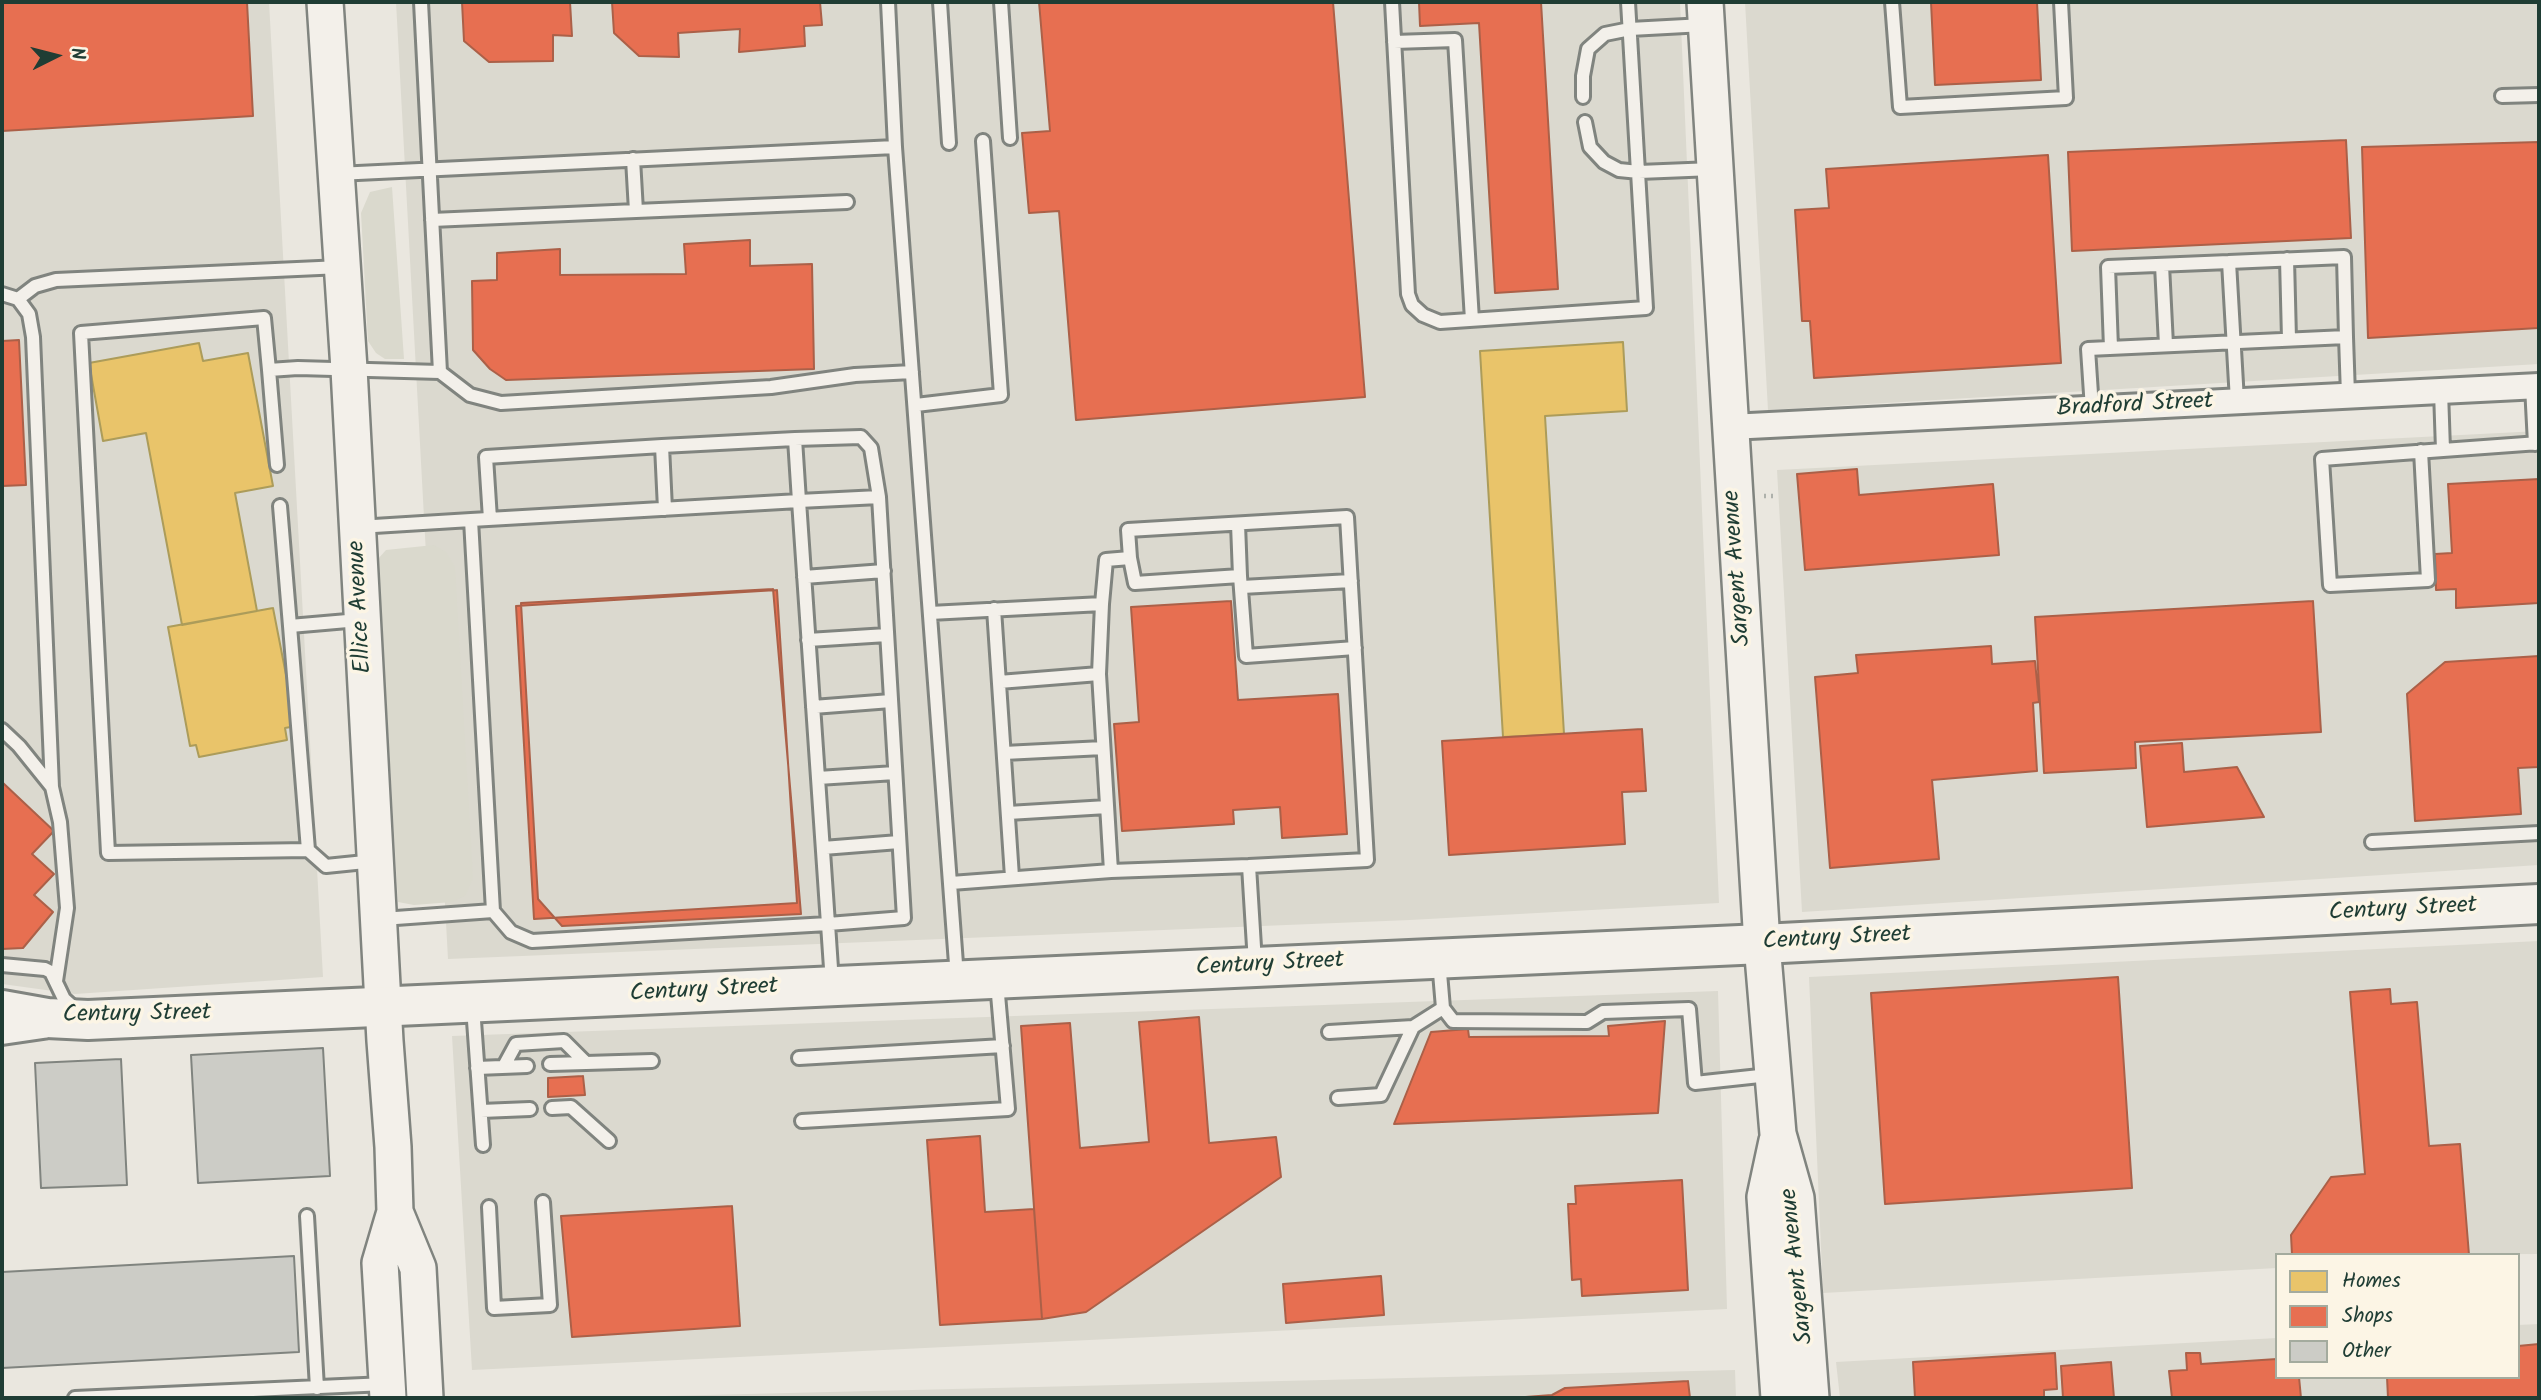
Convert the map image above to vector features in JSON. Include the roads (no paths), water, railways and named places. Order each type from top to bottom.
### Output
[{"type":"main road","name":"Ellice Avenue","points":[[325,2],[349,369],[395,1212],[418,1268],[425,1398]]},
{"type":"main road","name":"Sargent Avenue","points":[[1706,13],[1762,944],[1778,1134],[1796,1198],[1811,1398]]},
{"type":"main road","name":"Century Street","points":[[2,1010],[47,1018],[88,1020],[1762,944],[2539,904]]},
{"type":"main road","name":"Sargent Avenue","points":[[1778,1134],[1765,1197],[1779,1398]]},
{"type":"main road","name":"Ellice Avenue","points":[[387,1391],[380,1263],[395,1212]]},
{"type":"street","name":"Bradford Street","points":[[1730,427],[2536,386]]},
{"type":"street","points":[[2,1032],[88,1020]]},
{"type":"lane","points":[[421,2],[440,372]]},
{"type":"lane","points":[[888,2],[895,147],[957,981]]},
{"type":"lane","points":[[940,2],[949,143]]},
{"type":"lane","points":[[1001,2],[1010,138]]},
{"type":"lane","points":[[1392,2],[1409,294],[1412,305],[1423,315],[1440,322],[1646,308],[1628,2]]},
{"type":"lane","points":[[1892,2],[1900,107],[2066,99],[2061,2]]},
{"type":"lane","points":[[1583,97],[1583,76],[1588,49],[1605,34],[1706,13]]},
{"type":"lane","points":[[1394,42],[1455,40],[1472,320]]},
{"type":"lane","points":[[2502,96],[2539,95]]},
{"type":"lane","points":[[1585,122],[1590,147],[1604,162],[1619,170],[1639,172],[1715,169]]},
{"type":"lane","points":[[916,405],[1000,396],[983,141]]},
{"type":"lane","points":[[337,174],[895,147]]},
{"type":"lane","points":[[633,159],[636,211]]},
{"type":"lane","points":[[432,220],[847,202]]},
{"type":"lane","points":[[2111,348],[2108,267],[2344,257],[2348,395]]},
{"type":"lane","points":[[2287,259],[2289,339]]},
{"type":"lane","points":[[2229,262],[2237,401]]},
{"type":"lane","points":[[2162,265],[2166,345]]},
{"type":"lane","points":[[18,299],[35,286],[56,280],[341,267]]},
{"type":"lane","points":[[2,294],[18,299],[29,314],[33,337],[52,787],[60,822],[67,908],[56,981]]},
{"type":"lane","points":[[276,465],[264,317],[81,333],[108,853],[308,849]]},
{"type":"lane","points":[[2092,409],[2088,349],[2346,337]]},
{"type":"lane","points":[[269,370],[440,372],[471,396],[500,403],[771,387],[855,375],[912,372]]},
{"type":"lane","points":[[2421,452],[2428,580],[2330,585],[2322,459],[2443,450],[2537,444],[2536,386]]},
{"type":"lane","points":[[2441,391],[2443,450]]},
{"type":"lane","points":[[471,520],[493,911],[511,932],[532,941],[904,918],[879,497],[871,448],[861,437],[486,457],[490,519]]},
{"type":"lane","points":[[795,439],[832,986]]},
{"type":"lane","points":[[662,446],[665,509]]},
{"type":"lane","points":[[358,527],[879,497]]},
{"type":"lane","points":[[280,506],[308,849],[326,866],[375,861]]},
{"type":"lane","points":[[951,883],[1111,871],[1367,860],[1355,648],[1351,580],[1347,517],[1128,530],[1135,583],[1351,580]]},
{"type":"lane","points":[[1238,524],[1246,656],[1355,648]]},
{"type":"lane","points":[[1111,871],[1099,674],[1102,604],[1106,560],[1130,558]]},
{"type":"lane","points":[[804,576],[884,571]]},
{"type":"lane","points":[[930,613],[1102,604]]},
{"type":"lane","points":[[994,609],[1012,877]]},
{"type":"lane","points":[[290,626],[363,619]]},
{"type":"lane","points":[[808,640],[887,635]]},
{"type":"lane","points":[[999,682],[1099,674]]},
{"type":"lane","points":[[813,707],[891,701]]},
{"type":"lane","points":[[2,730],[19,746],[52,787]]},
{"type":"lane","points":[[1004,754],[1104,748]]},
{"type":"lane","points":[[818,778],[895,773]]},
{"type":"lane","points":[[1008,813],[1107,807]]},
{"type":"lane","points":[[2372,842],[2539,833]]},
{"type":"lane","points":[[823,848],[900,842]]},
{"type":"lane","points":[[1248,866],[1255,967]]},
{"type":"lane","points":[[378,919],[493,911]]},
{"type":"lane","points":[[1439,958],[1443,1008],[1452,1021],[1587,1022],[1603,1012],[1689,1009],[1695,1083],[1773,1074]]},
{"type":"lane","points":[[2,965],[45,969],[51,972],[64,999],[88,1020]]},
{"type":"lane","points":[[802,1121],[1008,1109],[997,979]]},
{"type":"lane","points":[[472,1003],[483,1145]]},
{"type":"lane","points":[[1329,1032],[1413,1027],[1443,1008]]},
{"type":"lane","points":[[1338,1098],[1381,1095],[1413,1027]]},
{"type":"lane","points":[[504,1066],[516,1044],[564,1041],[586,1063]]},
{"type":"lane","points":[[799,1058],[1003,1046]]},
{"type":"lane","points":[[550,1064],[652,1061]]},
{"type":"lane","points":[[477,1068],[527,1066]]},
{"type":"lane","points":[[552,1108],[572,1107],[609,1141]]},
{"type":"lane","points":[[481,1111],[530,1109]]},
{"type":"lane","points":[[489,1206],[494,1308],[550,1305],[543,1202]]},
{"type":"lane","points":[[307,1216],[317,1388]]},
{"type":"lane","points":[[75,1398],[317,1388],[387,1391]]}]
